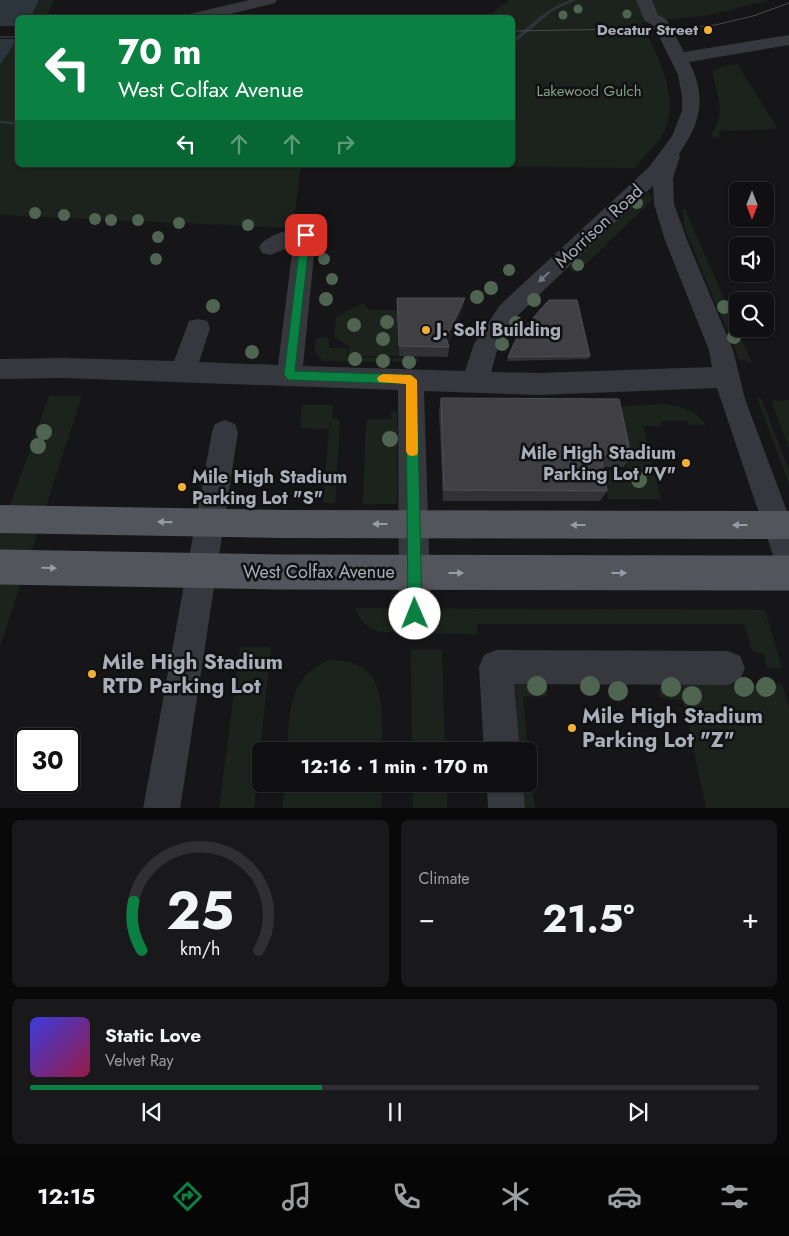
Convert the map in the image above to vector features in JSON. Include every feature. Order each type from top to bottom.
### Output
[{"type":"main road","points":[[0,519],[292,524],[789,525]]},
{"type":"main road","name":"West Colfax Avenue","points":[[0,567],[286,572],[789,573]]},
{"type":"street","points":[[204,15],[268,0]]},
{"type":"street","points":[[644,0],[658,13],[680,58],[789,40]]},
{"type":"street","name":"Morrison Road","points":[[476,383],[479,363],[484,349],[508,311],[656,172],[671,153],[681,137],[690,111],[691,96],[687,74],[680,58]]},
{"type":"street","points":[[671,153],[662,178],[664,204],[676,240],[721,350],[732,399],[789,558]]},
{"type":"street","points":[[270,247],[292,237],[306,235],[289,375]]},
{"type":"street","points":[[183,372],[198,328]]},
{"type":"street","points":[[0,369],[36,367],[476,383],[579,383],[726,377]]},
{"type":"street","points":[[411,380],[415,614]]},
{"type":"street","points":[[161,808],[225,432]]},
{"type":"street","points":[[501,742],[496,667],[728,668]]},
{"type":"street","points":[[506,792],[507,808]]},
{"type":"green space","points":[[39,0],[54,0],[47,15],[32,15]]},
{"type":"green space","points":[[510,0],[770,0],[706,16],[642,22],[664,74],[670,101],[664,133],[635,168],[515,167],[515,15],[489,15]]},
{"type":"green space","points":[[15,43],[15,167],[301,167],[293,228],[0,215],[0,65]]},
{"type":"green space","points":[[736,64],[778,129],[719,131],[720,138],[711,136],[720,110],[713,71]]},
{"type":"green space","points":[[649,193],[653,199],[578,272],[572,272],[569,266],[643,194]]},
{"type":"green space","points":[[683,209],[685,209],[729,310],[729,335],[684,227]]},
{"type":"green space","points":[[363,303],[369,310],[397,310],[398,356],[348,356],[349,347],[334,337],[336,317]]},
{"type":"green space","points":[[730,337],[741,337],[752,363],[739,359]]},
{"type":"green space","points":[[316,338],[329,338],[329,348],[347,348],[347,357],[419,358],[419,362],[323,361],[314,350]]},
{"type":"green space","points":[[49,396],[82,396],[0,647],[0,533]]},
{"type":"green space","points":[[757,398],[761,398],[789,470],[789,484]]},
{"type":"green space","points":[[789,400],[789,448],[771,401]]},
{"type":"green space","points":[[660,404],[686,409],[697,415],[706,425],[689,425],[687,421],[661,421],[662,426],[643,426],[661,499],[608,499],[603,470],[628,470],[614,407]]},
{"type":"green space","points":[[302,405],[333,405],[332,419],[339,419],[340,421],[335,503],[323,503],[329,429],[300,428]]},
{"type":"green space","points":[[391,412],[397,412],[397,504],[363,504],[366,423],[368,419],[391,419]]},
{"type":"green space","points":[[355,608],[765,610],[782,668],[767,668],[763,653],[756,653],[751,648],[744,624],[477,624],[478,634],[380,632],[364,623]]},
{"type":"green space","points":[[240,647],[271,647],[261,742],[252,742],[252,792],[256,792],[254,808],[219,808]]},
{"type":"green space","points":[[411,650],[442,650],[445,742],[412,742]]},
{"type":"green space","points":[[329,660],[348,662],[362,667],[372,677],[378,689],[381,703],[382,742],[288,742],[293,698],[305,677],[315,668]]},
{"type":"green space","points":[[513,684],[544,684],[548,689],[547,696],[523,697],[527,742],[518,742]]},
{"type":"green space","points":[[782,684],[789,708],[789,808],[706,808],[683,700],[664,699],[660,696],[659,688],[667,685]]},
{"type":"green space","points":[[284,792],[381,792],[381,808],[282,808]]},
{"type":"green space","points":[[412,792],[447,792],[447,808],[413,808]]},
{"type":"green space","points":[[523,792],[533,792],[535,808],[524,808]]},
{"type":"shaded area","points":[[0,0],[39,0],[32,15],[15,15],[15,43],[0,65]]},
{"type":"pier","points":[[0,26],[15,26],[15,39],[0,39]]},
{"type":"building","name":"J. Solf Building","points":[[397,298],[465,298],[446,338],[449,347],[399,346]]},
{"type":"building","points":[[549,300],[577,300],[590,356],[508,357],[518,335]]},
{"type":"building","points":[[441,398],[619,399],[631,455],[601,455],[607,491],[444,490]]},
{"type":"waterway","name":"Lakewood Gulch","points":[[515,41],[549,12],[574,0]]},
{"type":"waterway","name":"Lakewood Gulch","points":[[0,122],[15,124]]},
{"type":"tram line","points":[[515,31],[683,28],[715,25],[753,16],[789,3]]},
{"type":"tram line","points":[[0,37],[15,37]]},
{"type":"slow traffic","points":[[383,379],[411,380],[412,451]]},
{"type":"place","name":"Decatur Street","points":[[708,30]]},
{"type":"place","name":"J. Solf Building","points":[[426,330]]},
{"type":"place","name":"Mile High Stadium Parking Lot \"V\"","points":[[686,463]]},
{"type":"place","name":"Mile High Stadium Parking Lot \"S\"","points":[[182,487]]},
{"type":"place","name":"Mile High Stadium RTD Parking Lot","points":[[92,674]]},
{"type":"place","name":"Mile High Stadium Parking Lot \"Z\"","points":[[572,728]]},
{"type":"route","points":[[306,235],[289,375],[411,380],[415,614]]}]
